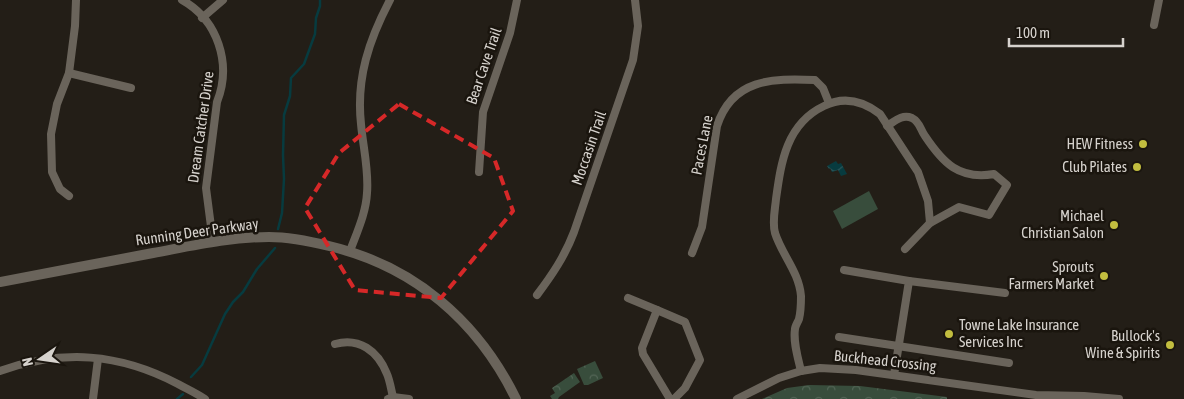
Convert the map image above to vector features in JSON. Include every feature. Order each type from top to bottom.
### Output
[{"type":"street","points":[[69,196],[60,189],[52,172],[51,134],[57,104],[69,73],[76,0]]},
{"type":"street","name":"Dream Catcher Drive","points":[[182,0],[197,10],[202,18],[219,47],[224,69],[224,80],[216,111],[206,188],[212,242]]},
{"type":"street","points":[[202,18],[223,0]]},
{"type":"street","points":[[350,251],[364,213],[367,194],[367,171],[360,111],[362,75],[373,34],[390,0]]},
{"type":"street","name":"Bear Cave Trail","points":[[479,172],[483,112],[510,33],[517,0]]},
{"type":"street","name":"Moccasin Trail","points":[[537,296],[553,275],[574,232],[633,60],[638,33],[636,0]]},
{"type":"street","points":[[1154,25],[1159,0]]},
{"type":"street","points":[[69,73],[131,88]]},
{"type":"street","name":"Paces Lane","points":[[692,253],[702,227],[718,126],[721,115],[734,96],[753,84],[768,81],[815,80],[823,88],[829,103]]},
{"type":"street","points":[[800,371],[795,329],[801,307],[799,285],[775,234],[773,222],[780,171],[786,145],[804,120],[818,108],[829,103],[849,100],[860,102],[880,114],[918,172],[928,201],[930,223]]},
{"type":"street","points":[[887,126],[899,117],[910,117],[920,124],[924,134],[952,167],[962,173],[983,176],[994,174],[1007,185],[989,215],[958,207],[930,223],[905,249]]},
{"type":"street","name":"Running Deer Parkway","points":[[0,282],[212,242],[280,237],[316,242],[350,251],[400,273],[430,293],[454,313],[477,337],[493,358],[516,399]]},
{"type":"street","points":[[844,270],[909,281],[1005,293]]},
{"type":"street","points":[[894,375],[909,281]]},
{"type":"street","points":[[628,298],[685,322],[700,360],[685,388],[674,399]]},
{"type":"street","points":[[657,310],[642,348],[643,354],[670,399]]},
{"type":"street","points":[[839,337],[1010,362]]},
{"type":"street","points":[[335,344],[346,341],[357,343],[367,348],[382,364],[387,374],[390,398],[409,399]]},
{"type":"street","points":[[0,371],[45,359],[70,357],[116,361],[148,369],[205,399]]},
{"type":"street","points":[[93,399],[98,359]]},
{"type":"street","name":"Buckhead Crossing","points":[[737,399],[768,382],[800,371],[820,368],[894,375],[1036,395],[1119,399]]},
{"type":"street","name":"Buckhead Crossing","points":[[1036,395],[1051,399]]},
{"type":"highlighted area","points":[[399,104],[494,158],[513,211],[441,298],[355,290],[305,208],[339,153]]},
{"type":"green space","points":[[869,191],[878,209],[842,229],[833,211]]},
{"type":"green space","points":[[595,361],[603,378],[584,385],[577,369]]},
{"type":"green space","points":[[574,373],[580,382],[558,399],[552,399],[550,396],[555,393],[552,388]]},
{"type":"green space","points":[[809,385],[860,386],[947,397],[947,399],[762,399],[787,388]]},
{"type":"water","points":[[836,161],[838,164],[841,163],[847,174],[841,176],[838,170],[832,172],[829,169],[827,166]]},
{"type":"waterway","points":[[278,229],[282,213],[284,179],[284,115],[290,96],[291,78],[304,64],[315,34],[320,0]]},
{"type":"waterway","points":[[191,377],[202,365],[225,314],[243,292],[257,269],[275,248]]},
{"type":"waterway","points":[[177,399],[183,394]]},
{"type":"place","name":"HEW Fitness","points":[[1143,144]]},
{"type":"place","name":"Club Pilates","points":[[1137,167]]},
{"type":"place","name":"Michael Christian Salon","points":[[1114,225]]},
{"type":"place","name":"Sprouts Farmers Market","points":[[1104,276]]},
{"type":"place","name":"Towne Lake Insurance Services Inc","points":[[949,334]]},
{"type":"place","name":"Bullock's Wine & Spirits","points":[[1170,345]]}]
